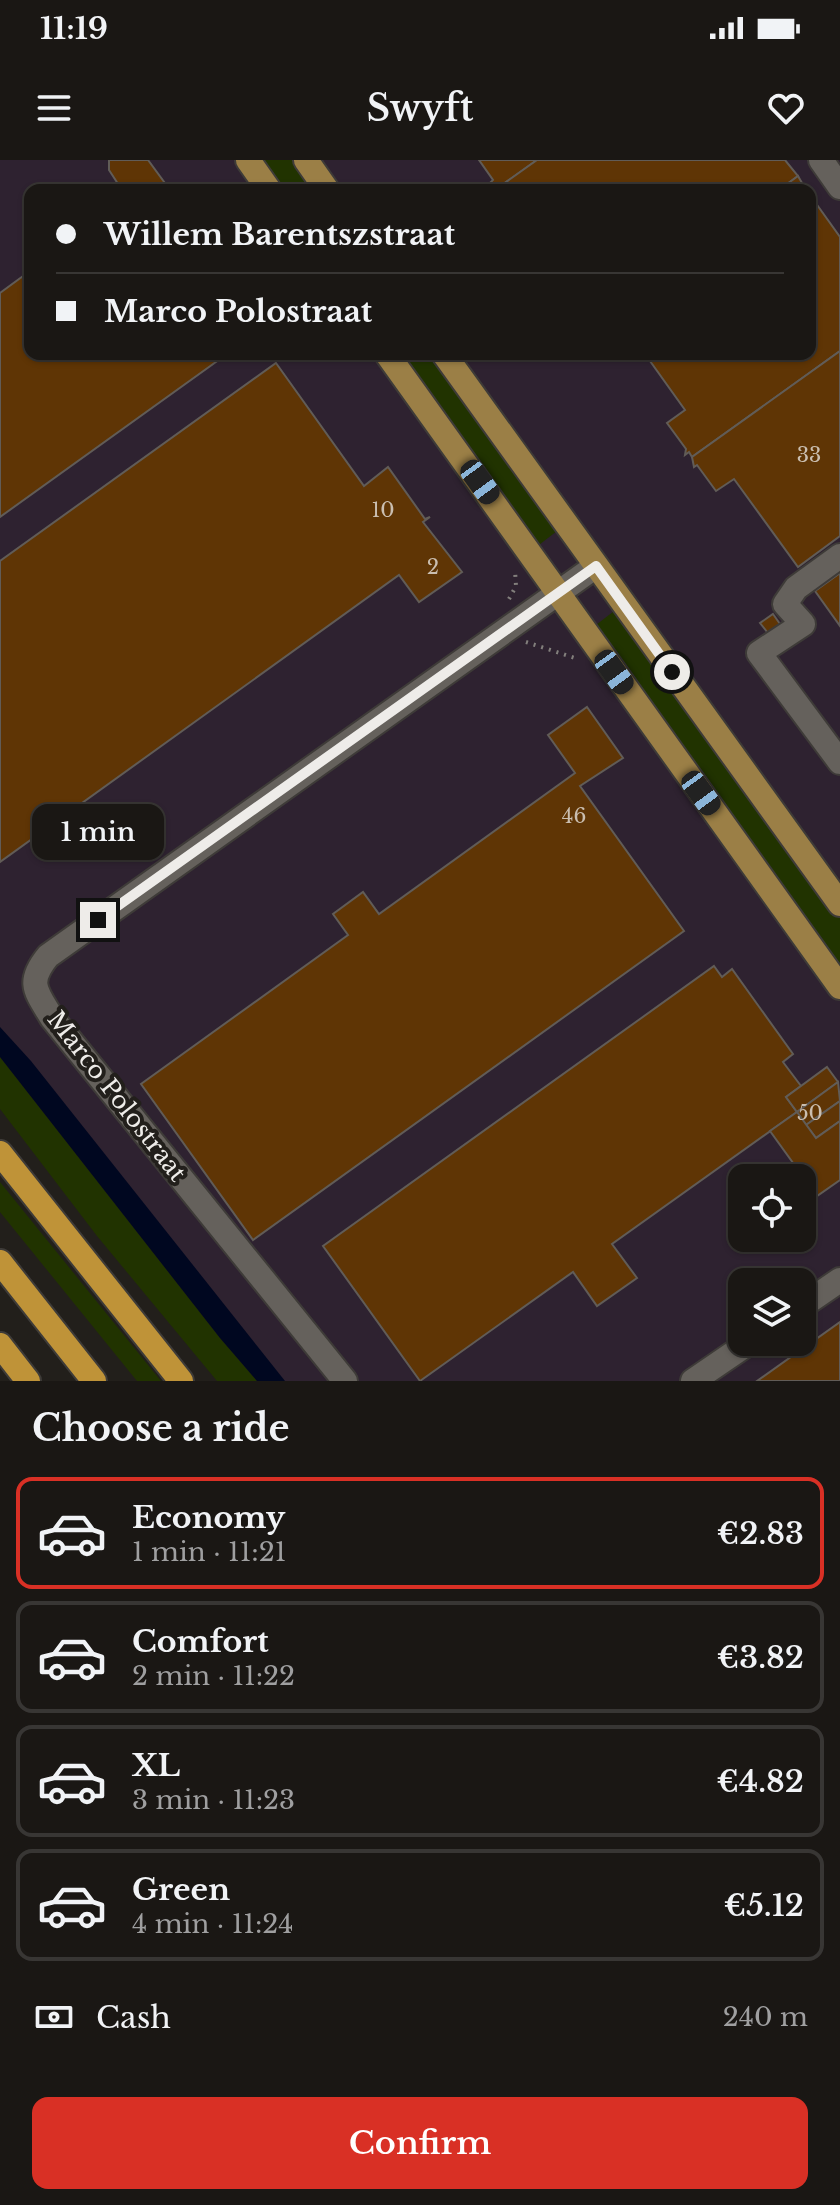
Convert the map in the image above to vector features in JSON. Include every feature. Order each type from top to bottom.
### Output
[{"type":"highway","points":[[0,1153],[181,1381]]},
{"type":"highway","points":[[0,1262],[94,1381]]},
{"type":"highway","points":[[0,1345],[28,1381]]},
{"type":"main road","points":[[248,160],[265,184]]},
{"type":"main road","points":[[306,160],[323,184]]},
{"type":"main road","points":[[391,360],[840,987]]},
{"type":"main road","points":[[448,360],[840,904]]},
{"type":"street","points":[[821,160],[840,187]]},
{"type":"street","points":[[840,556],[796,588],[785,604],[803,624],[759,653],[840,762]]},
{"type":"street","name":"Marco Polostraat","points":[[345,1381],[52,1018],[35,987],[34,978],[48,956],[596,566]]},
{"type":"street","points":[[816,1296],[840,1280]]},
{"type":"street","points":[[693,1381],[730,1356]]},
{"type":"shaded area","points":[[0,160],[840,160],[840,1381],[271,1381],[0,1041]]},
{"type":"green space","points":[[256,160],[298,160],[315,184],[274,184]]},
{"type":"green space","points":[[400,360],[440,360],[561,528],[535,548]]},
{"type":"green space","points":[[618,608],[840,916],[840,974],[592,628]]},
{"type":"green space","points":[[0,1057],[257,1381],[217,1381],[97,1236],[0,1109]]},
{"type":"green space","points":[[0,1182],[161,1381],[137,1381],[0,1212]]},
{"type":"water","points":[[0,1027],[31,1061],[285,1381],[257,1381],[220,1338],[0,1057]]},
{"type":"building","points":[[109,160],[148,160],[166,184],[118,184],[109,170]]},
{"type":"building","points":[[479,160],[537,160],[503,184],[490,183],[493,180]]},
{"type":"building","points":[[537,160],[785,160],[798,176],[787,184],[503,184]]},
{"type":"building","points":[[798,176],[803,184],[787,184]]},
{"type":"building","points":[[816,203],[840,237],[840,351],[692,457],[689,452],[685,455],[686,449],[667,423],[685,410],[649,360],[816,360]]},
{"type":"building","points":[[24,275],[24,360],[219,360],[0,517],[0,293]]},
{"type":"building","points":[[840,351],[840,536],[798,567],[734,479],[716,491],[697,465],[694,467],[692,457]]},
{"type":"building","points":[[276,363],[364,486],[388,467],[425,519],[430,517],[423,522],[462,572],[419,602],[399,575],[0,862],[0,561]]},
{"type":"building","points":[[840,573],[840,626],[815,591]]},
{"type":"building","points":[[773,614],[780,624],[768,633],[760,623]]},
{"type":"building","points":[[587,707],[623,758],[580,786],[684,931],[253,1240],[141,1084],[348,935],[333,914],[363,892],[379,914],[575,773],[548,735]]},
{"type":"building","points":[[714,966],[722,977],[732,969],[793,1054],[783,1062],[801,1086],[786,1097],[797,1112],[612,1244],[637,1278],[597,1306],[573,1272],[420,1381],[323,1246]]},
{"type":"building","points":[[827,1067],[838,1082],[797,1112],[786,1097]]},
{"type":"building","points":[[838,1082],[840,1101],[806,1125],[797,1112]]},
{"type":"building","points":[[840,1101],[840,1121],[816,1138],[806,1125]]},
{"type":"building","points":[[797,1112],[816,1138],[840,1121],[840,1180],[817,1196],[816,1164],[794,1164],[770,1131]]},
{"type":"building","points":[[840,1322],[840,1381],[757,1381],[792,1356],[816,1356],[816,1339]]},
{"type":"route","points":[[98,920],[596,566],[672,672]]}]
